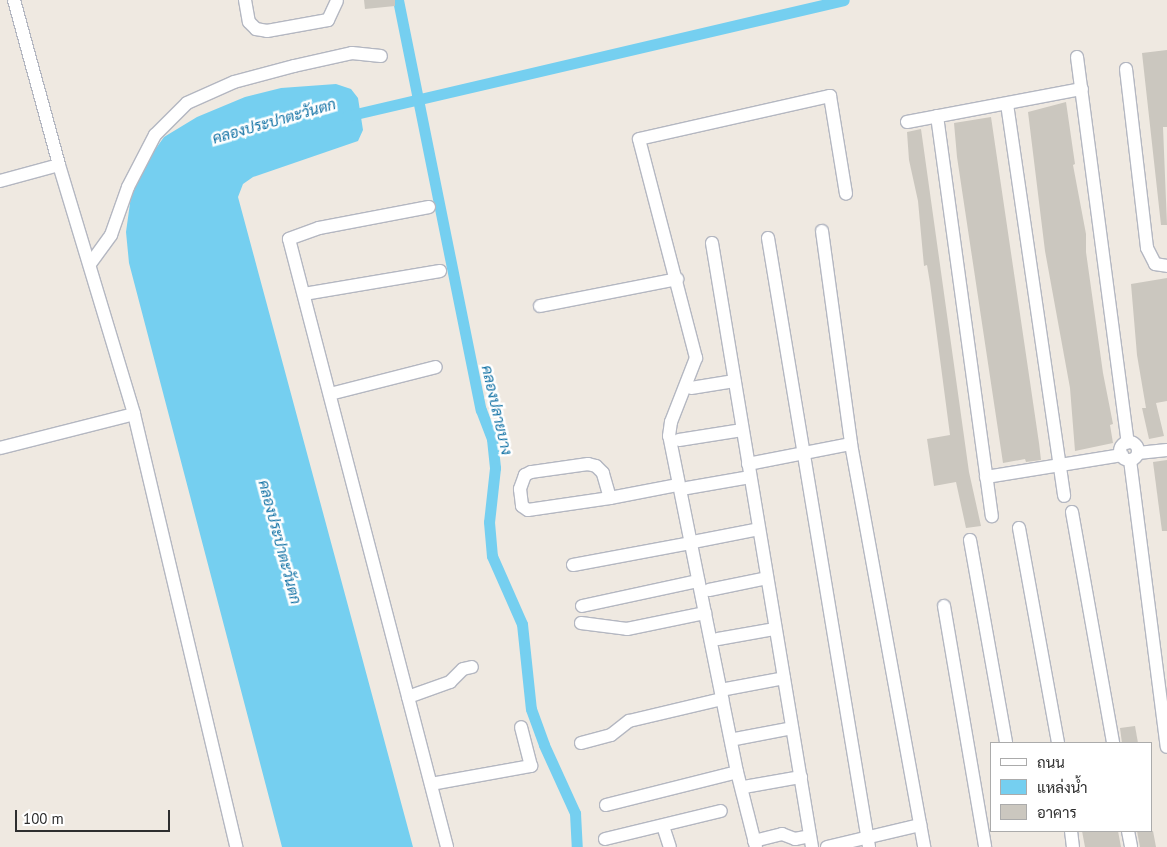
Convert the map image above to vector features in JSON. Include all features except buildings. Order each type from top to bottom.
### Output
[{"type":"street","points":[[14,0],[59,165],[134,414],[236,847]]},
{"type":"street","points":[[244,0],[249,22],[256,29],[267,31],[328,20],[337,1]]},
{"type":"street","points":[[90,264],[111,235],[128,187],[155,135],[187,103],[234,82],[294,66],[352,53],[381,56]]},
{"type":"street","points":[[1078,57],[1128,443],[1122,446],[1130,456],[1167,747]]},
{"type":"street","points":[[1126,68],[1147,248],[1156,264],[1167,266]]},
{"type":"street","points":[[907,122],[1082,89]]},
{"type":"street","points":[[712,243],[811,841],[791,843],[782,834],[755,844],[737,772],[724,694],[698,581],[670,428],[696,358],[677,279],[639,139],[830,96],[846,194]]},
{"type":"street","points":[[1007,104],[1064,496]]},
{"type":"street","points":[[937,116],[992,516]]},
{"type":"street","points":[[0,181],[59,165]]},
{"type":"street","points":[[429,207],[319,228],[290,239],[447,847]]},
{"type":"street","points":[[822,231],[851,444],[924,847]]},
{"type":"street","points":[[768,238],[802,454],[868,842]]},
{"type":"street","points":[[304,294],[440,271]]},
{"type":"street","points":[[540,306],[677,279]]},
{"type":"street","points":[[330,394],[436,367]]},
{"type":"street","points":[[691,388],[734,381]]},
{"type":"street","points":[[0,448],[134,414]]},
{"type":"street","points":[[679,440],[742,430]]},
{"type":"street","points":[[748,464],[851,444]]},
{"type":"street","points":[[986,477],[1167,450]]},
{"type":"street","points":[[610,498],[603,473],[596,466],[588,464],[531,472],[525,475],[520,489],[522,506],[528,510],[610,498],[750,477]]},
{"type":"street","points":[[1072,512],[1113,742]]},
{"type":"street","points":[[1019,528],[1055,742]]},
{"type":"street","points":[[573,566],[758,529]]},
{"type":"street","points":[[970,540],[1006,742]]},
{"type":"street","points":[[709,590],[767,578]]},
{"type":"street","points":[[582,606],[698,581]]},
{"type":"street","points":[[944,606],[985,847]]},
{"type":"street","points":[[581,623],[627,628],[705,613]]},
{"type":"street","points":[[718,640],[775,628]]},
{"type":"street","points":[[408,697],[450,682],[463,669],[472,667]]},
{"type":"street","points":[[580,743],[611,736],[629,721],[784,678]]},
{"type":"street","points":[[431,784],[531,766],[521,727]]},
{"type":"street","points":[[735,739],[792,728]]},
{"type":"street","points":[[606,805],[737,772]]},
{"type":"street","points":[[744,787],[800,777]]},
{"type":"street","points":[[605,839],[721,811]]},
{"type":"street","points":[[827,847],[868,842],[920,825]]},
{"type":"street","points":[[663,826],[670,847]]},
{"type":"street","points":[[1071,832],[1074,847]]},
{"type":"street","points":[[1128,832],[1131,847]]},
{"type":"water","points":[[336,84],[351,89],[358,98],[363,130],[358,141],[253,177],[243,184],[238,197],[413,847],[282,847],[129,263],[126,232],[131,196],[142,168],[164,137],[197,117],[245,97],[281,88]]},
{"type":"waterway","name":"คลองปลายบาง","points":[[398,0],[481,410],[492,439],[495,468],[489,522],[492,556],[522,624],[531,709],[544,745],[575,813],[577,847]]},
{"type":"waterway","name":"คลองประปาตะวันตก","points":[[347,116],[844,0]]}]
